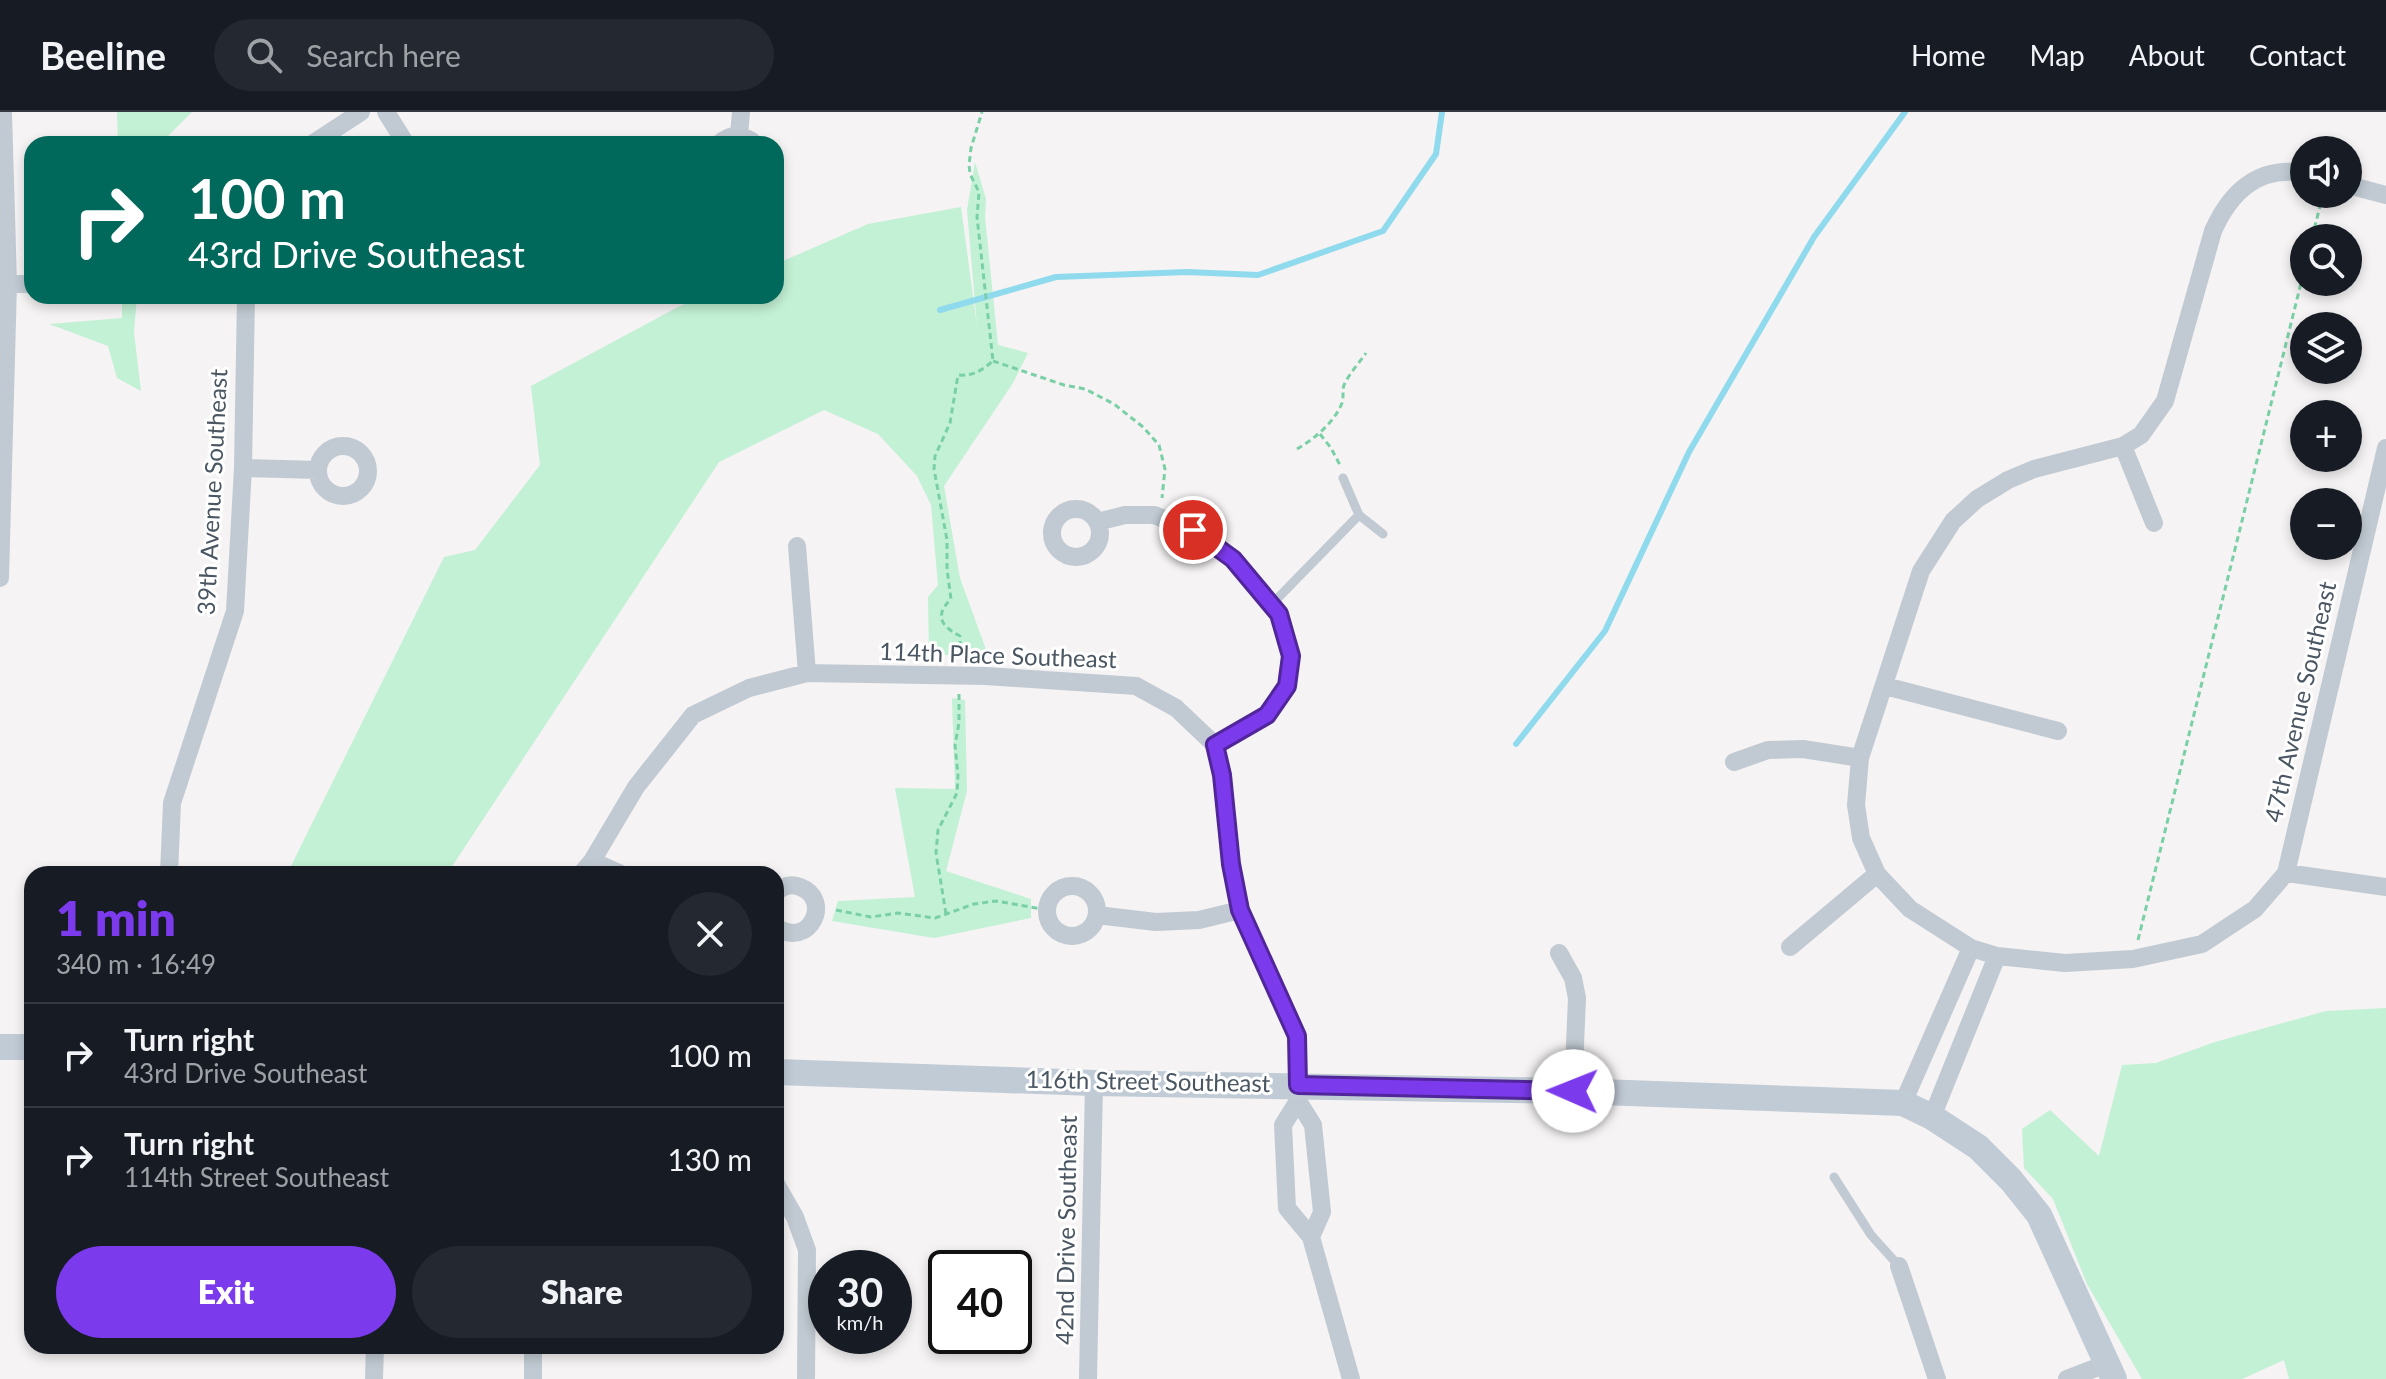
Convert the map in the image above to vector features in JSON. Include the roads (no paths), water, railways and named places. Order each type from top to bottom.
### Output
[{"type":"street","points":[[0,578],[3,112]]},
{"type":"street","points":[[324,136],[361,112]]},
{"type":"street","points":[[386,112],[401,136]]},
{"type":"street","points":[[741,112],[746,136]]},
{"type":"street","points":[[2290,172],[2257,179],[2236,193],[2223,210],[2213,231],[2165,401],[2141,435],[2123,446],[2034,469],[2008,480],[1977,499],[1953,521],[1921,571],[1860,758],[1856,805],[1861,838],[1877,874],[1910,909],[1971,948],[1997,956],[2065,963],[2133,959],[2202,944],[2255,909],[2286,873],[2386,887]]},
{"type":"street","points":[[2362,189],[2386,195]]},
{"type":"street","name":"39th Avenue Southeast","points":[[169,866],[172,803],[235,611],[243,468],[246,304]]},
{"type":"street","points":[[2123,446],[2154,523]]},
{"type":"street","name":"47th Avenue Southeast","points":[[2286,873],[2386,448]]},
{"type":"street","points":[[243,468],[318,470]]},
{"type":"street","points":[[1097,522],[1125,515],[1154,515],[1193,530],[1233,559],[1279,614],[1291,656],[1287,686],[1267,715],[1215,745],[1222,775],[1231,864],[1240,910],[1297,1036],[1298,1093],[1313,1125],[1322,1212],[1311,1237]]},
{"type":"street","points":[[797,546],[807,673]]},
{"type":"street","name":"114th Place Southeast","points":[[587,866],[636,787],[693,715],[749,688],[807,673],[959,676],[1136,686],[1176,708],[1215,745]]},
{"type":"street","points":[[1885,686],[2058,731]]},
{"type":"street","points":[[1734,762],[1768,750],[1803,749],[1860,758]]},
{"type":"street","points":[[1790,947],[1877,874]]},
{"type":"street","points":[[1075,886],[1092,895],[1097,915],[1088,931],[1073,936],[1053,927],[1047,910],[1055,893],[1075,886]]},
{"type":"street","points":[[784,888],[803,887],[812,895],[816,906],[813,921],[802,931],[784,931]]},
{"type":"street","points":[[1097,915],[1156,922],[1199,920],[1240,910]]},
{"type":"street","points":[[1971,948],[1903,1103],[1932,1117],[1978,1147],[2011,1180],[2039,1215],[2110,1372],[2067,1379]]},
{"type":"street","points":[[1559,953],[1573,978],[1577,998],[1573,1091]]},
{"type":"street","points":[[1932,1117],[1997,956]]},
{"type":"street","points":[[0,1047],[24,1047]]},
{"type":"street","name":"116th Street Southeast","points":[[784,1072],[1298,1093],[1573,1091],[1903,1103]]},
{"type":"street","name":"42nd Drive Southeast","points":[[1088,1379],[1094,1083]]},
{"type":"street","points":[[1298,1093],[1283,1125],[1287,1208],[1311,1237],[1351,1379]]},
{"type":"street","points":[[784,1198],[807,1250],[806,1379]]},
{"type":"street","points":[[1899,1266],[1937,1379]]},
{"type":"street","points":[[374,1379],[375,1354]]},
{"type":"street","points":[[533,1354],[533,1379]]},
{"type":"lane","points":[[1343,478],[1359,515],[1383,534]]},
{"type":"lane","points":[[1271,605],[1359,515]]},
{"type":"lane","points":[[1834,1177],[1871,1235],[1899,1266]]},
{"type":"waterway","points":[[940,310],[1056,277],[1187,272],[1258,275],[1383,231],[1436,154],[1442,112]]},
{"type":"waterway","points":[[1516,744],[1605,631],[1689,452],[1814,237],[1905,112]]}]
